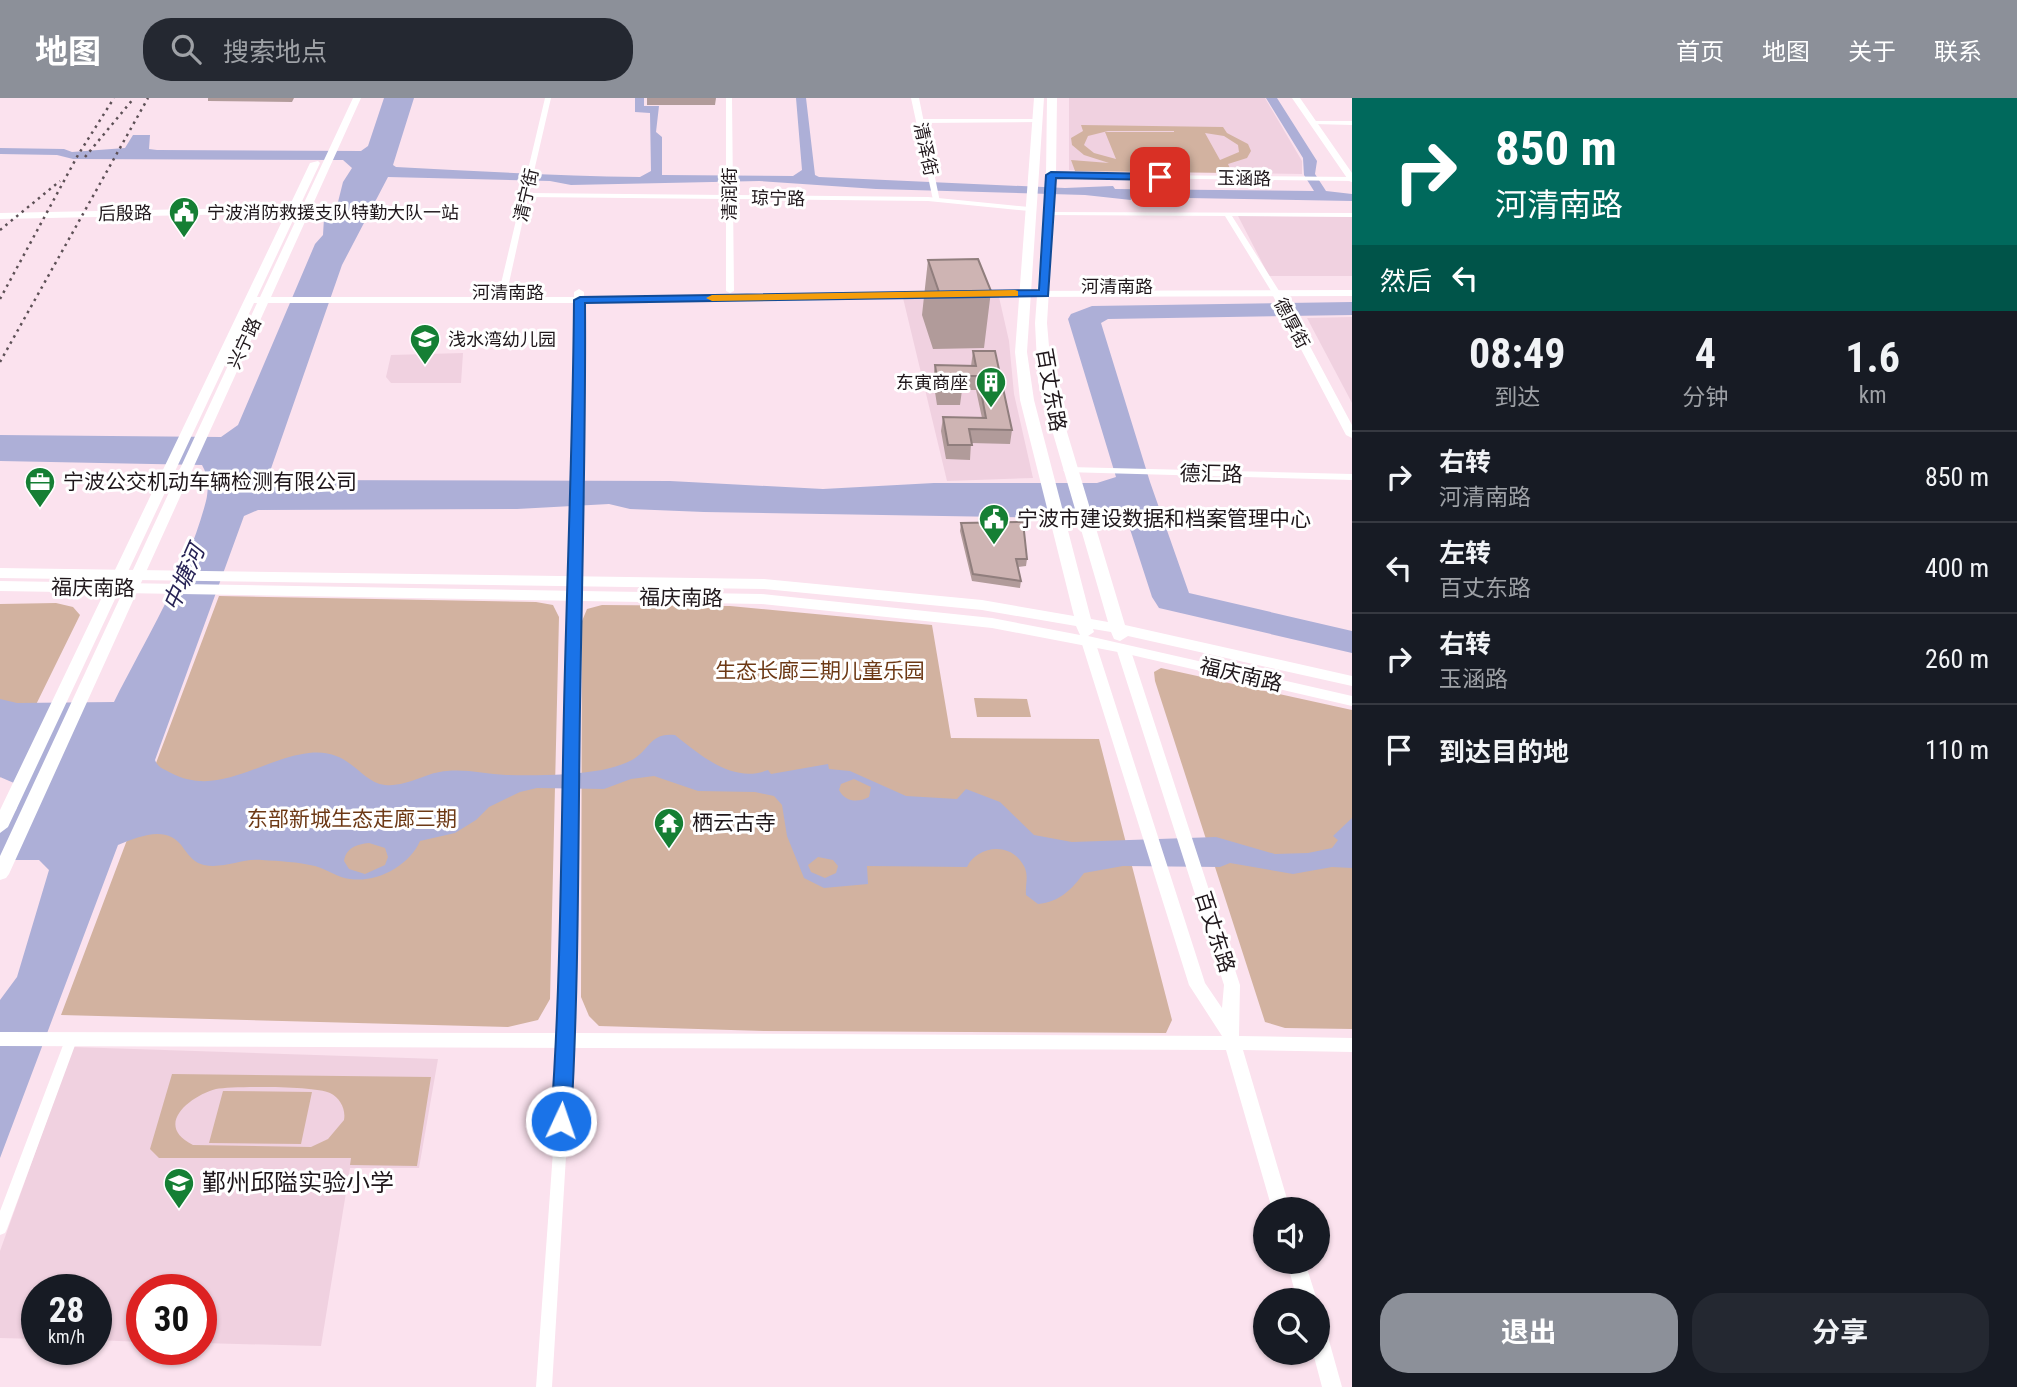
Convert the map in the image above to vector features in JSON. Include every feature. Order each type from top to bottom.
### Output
[{"type":"main road","points":[[0,827],[290,212],[321,163],[322,148],[346,98]]},
{"type":"main road","name":"兴宁路","points":[[2,869],[87,690],[265,296],[321,163],[333,148],[357,98]]},
{"type":"main road","name":"百丈东路","points":[[1038,98],[1024,290],[1023,375],[1088,641]]},
{"type":"main road","name":"百丈东路","points":[[1052,98],[1051,175],[1041,323],[1045,382],[1124,648]]},
{"type":"main road","name":"后殷路","points":[[0,217],[290,212]]},
{"type":"main road","name":"河清南路","points":[[1276,294],[1352,284]]},
{"type":"main road","name":"河清南路","points":[[332,297],[503,292],[580,296],[730,290],[1352,293]]},
{"type":"main road","name":"河清南路","points":[[332,297],[1024,290]]},
{"type":"main road","points":[[251,296],[332,297]]},
{"type":"main road","name":"福庆南路","points":[[0,573],[230,575],[575,588],[761,599],[992,623],[1124,648],[1352,701]]},
{"type":"main road","name":"福庆南路","points":[[0,586],[222,590],[764,584],[982,605],[1117,627],[1352,681]]},
{"type":"street","name":"清宁街","points":[[503,292],[548,98]]},
{"type":"street","name":"清润街","points":[[729,98],[730,290]]},
{"type":"street","name":"清泽街","points":[[907,98],[933,200]]},
{"type":"street","name":"清泽街","points":[[915,98],[933,200]]},
{"type":"street","points":[[1296,98],[1352,179]]},
{"type":"street","points":[[920,121],[1038,121]]},
{"type":"street","points":[[1313,122],[1352,123]]},
{"type":"street","name":"玉涵路","points":[[1051,175],[1352,179]]},
{"type":"street","name":"琼宁路","points":[[526,195],[933,200],[1029,209]]},
{"type":"street","points":[[1047,213],[1352,215]]},
{"type":"street","name":"德厚街","points":[[1227,214],[1292,322],[1352,435]]},
{"type":"street","points":[[544,1387],[566,1041],[579,477],[580,296]]},
{"type":"street","name":"德汇路","points":[[1071,475],[1107,472],[1352,477]]},
{"type":"street","name":"百丈东路","points":[[1088,641],[1197,985],[1231,1038]]},
{"type":"street","name":"百丈东路","points":[[1124,648],[1232,985],[1231,1038]]},
{"type":"street","points":[[1231,1038],[1277,1197]]},
{"type":"street","points":[[0,1039],[1118,1041],[1231,1038],[1352,1045]]},
{"type":"street","points":[[0,1229],[69,1040]]},
{"type":"street","points":[[1326,1365],[1332,1387]]},
{"type":"shaded area","points":[[1069,98],[1265,98],[1302,161],[1302,174],[1069,170]]},
{"type":"shaded area","points":[[1238,216],[1352,217],[1352,276],[1269,276]]},
{"type":"shaded area","points":[[999,297],[1009,341],[1014,394],[1033,478],[947,481],[903,298]]},
{"type":"shaded area","points":[[1352,317],[1352,403],[1307,318]]},
{"type":"shaded area","name":"浅水湾幼儿园","points":[[463,353],[461,383],[391,383],[386,377],[391,355]]},
{"type":"shaded area","name":"鄞州邱隘实验小学","points":[[73,1047],[438,1059],[419,1168],[350,1168],[321,1346],[217,1343],[217,1274],[126,1274],[126,1341],[112,1341],[112,1274],[21,1274],[21,1339],[0,1338],[0,1251]]},
{"type":"green space","points":[[1081,125],[1223,127],[1227,133],[1248,144],[1251,151],[1247,158],[1228,164],[1232,173],[1075,171],[1071,160],[1109,163],[1084,155],[1072,145],[1071,138],[1083,131]],"holes":[[[1108,131],[1174,131],[1174,132],[1105,132],[1116,159],[1094,153],[1084,145],[1088,136]],[[1205,133],[1224,136],[1238,145],[1239,152],[1220,160]]]},
{"type":"green space","name":"东部新城生态走廊三期","points":[[219,596],[536,602],[553,605],[559,617],[550,999],[538,1020],[508,1027],[61,1015]]},
{"type":"green space","points":[[56,603],[73,607],[80,615],[0,778],[0,604]]},
{"type":"green space","name":"生态长廊三期儿童乐园","points":[[602,605],[730,606],[932,625],[951,738],[1099,739],[1172,1020],[1166,1033],[765,1031],[599,1026],[589,1016],[581,997],[582,621],[587,609]]},
{"type":"green space","points":[[1161,668],[1352,710],[1352,1029],[1285,1028],[1265,1022],[1155,681],[1154,672]]},
{"type":"green space","points":[[974,698],[1027,699],[1031,717],[977,717]]},
{"type":"green space","points":[[172,1074],[431,1077],[417,1166],[350,1165],[351,1158],[159,1158],[150,1149]],"holes":[[[274,1087],[330,1093],[343,1108],[344,1120],[328,1139],[311,1147],[193,1145],[181,1137],[176,1129],[180,1112],[196,1098],[216,1089]]]},
{"type":"green space","points":[[223,1091],[312,1092],[301,1144],[209,1143]]},
{"type":"water","name":"中塘河","points":[[384,98],[414,98],[393,165],[396,167],[640,177],[651,171],[650,113],[635,112],[635,98],[644,98],[644,106],[659,106],[656,132],[662,137],[662,175],[793,176],[802,170],[796,98],[806,98],[815,175],[819,177],[1065,188],[1113,186],[1115,189],[1314,191],[1304,175],[1303,158],[1266,98],[1277,98],[1317,161],[1315,174],[1326,191],[1352,194],[1352,201],[1131,197],[1131,200],[1085,195],[876,189],[759,181],[571,185],[550,181],[388,177],[342,265],[267,480],[670,481],[823,489],[934,483],[1097,483],[1116,477],[1068,319],[1071,314],[1092,306],[1352,302],[1352,315],[1108,319],[1101,323],[1150,482],[1189,593],[1352,631],[1352,653],[1159,608],[1152,597],[1128,523],[1120,519],[704,512],[630,509],[609,504],[517,509],[258,510],[244,516],[155,760],[160,767],[189,780],[206,781],[223,779],[292,756],[323,753],[345,760],[376,783],[393,785],[447,771],[529,775],[602,770],[632,760],[660,736],[675,735],[706,759],[742,773],[768,770],[771,774],[828,764],[829,769],[850,771],[906,796],[957,799],[966,789],[1000,802],[1034,835],[1072,842],[1216,837],[1275,854],[1308,853],[1332,848],[1338,840],[1333,836],[1352,818],[1352,868],[1332,867],[1293,874],[1230,863],[1220,867],[1123,866],[1084,873],[1065,894],[1053,901],[1038,904],[1026,895],[1027,875],[1022,863],[1009,852],[993,849],[978,855],[967,867],[867,866],[868,884],[824,888],[804,878],[787,836],[782,805],[774,796],[755,792],[698,791],[654,776],[631,779],[604,789],[537,788],[520,792],[489,807],[476,820],[455,833],[420,841],[408,858],[391,871],[360,880],[341,877],[315,866],[288,862],[255,860],[219,866],[204,865],[192,859],[178,841],[162,834],[154,834],[118,845],[0,1158],[0,1000],[17,977],[49,870],[39,860],[0,860],[0,824],[16,810],[20,798],[14,783],[0,777],[0,699],[17,703],[114,702],[189,553],[208,487],[202,465],[0,461],[0,435],[221,437],[238,425],[315,244],[323,235],[324,218],[338,202],[343,182],[352,168],[343,160],[73,159],[57,155],[0,154],[0,148],[64,149],[72,152],[125,148],[133,135],[150,135],[149,149],[157,150],[361,151],[368,146]],"holes":[[[854,779],[871,787],[869,797],[852,800],[842,794],[839,790],[841,784]],[[369,843],[385,848],[388,857],[385,865],[365,874],[349,869],[344,861],[345,857],[356,846]],[[818,857],[833,860],[838,866],[836,873],[825,878],[811,872],[808,865]]]},
{"type":"building","points":[[978,259],[991,291],[939,292],[928,260]]},
{"type":"building","points":[[973,351],[995,351],[1012,430],[969,429],[972,445],[948,445],[943,417],[986,418],[978,376],[959,376],[962,391],[939,391],[935,365],[976,366]]},
{"type":"building","name":"宁波市建设数据和档案管理中心","points":[[1023,522],[1027,559],[1016,559],[1021,581],[973,574],[961,523]]},
{"type":"railway","points":[[0,299],[78,155],[114,98]]},
{"type":"railway","points":[[85,157],[134,98]]},
{"type":"railway","points":[[0,362],[148,98]]},
{"type":"railway","points":[[0,230],[60,181]]},
{"type":"slow traffic","points":[[712,298],[1015,294]]},
{"type":"place","name":"宁波消防救援支队特勤大队一站","points":[[184,239]]},
{"type":"place","name":"浅水湾幼儿园","points":[[425,366]]},
{"type":"place","name":"东寅商座","points":[[991,409]]},
{"type":"place","name":"宁波公交机动车辆检测有限公司","points":[[40,509]]},
{"type":"place","name":"宁波市建设数据和档案管理中心","points":[[994,546]]},
{"type":"place","name":"栖云古寺","points":[[669,850]]},
{"type":"place","name":"鄞州邱隘实验小学","points":[[179,1210]]},
{"type":"route","points":[[561,1121],[566,1041],[573,751],[580,300],[1044,293],[1051,175],[1160,177]]}]
